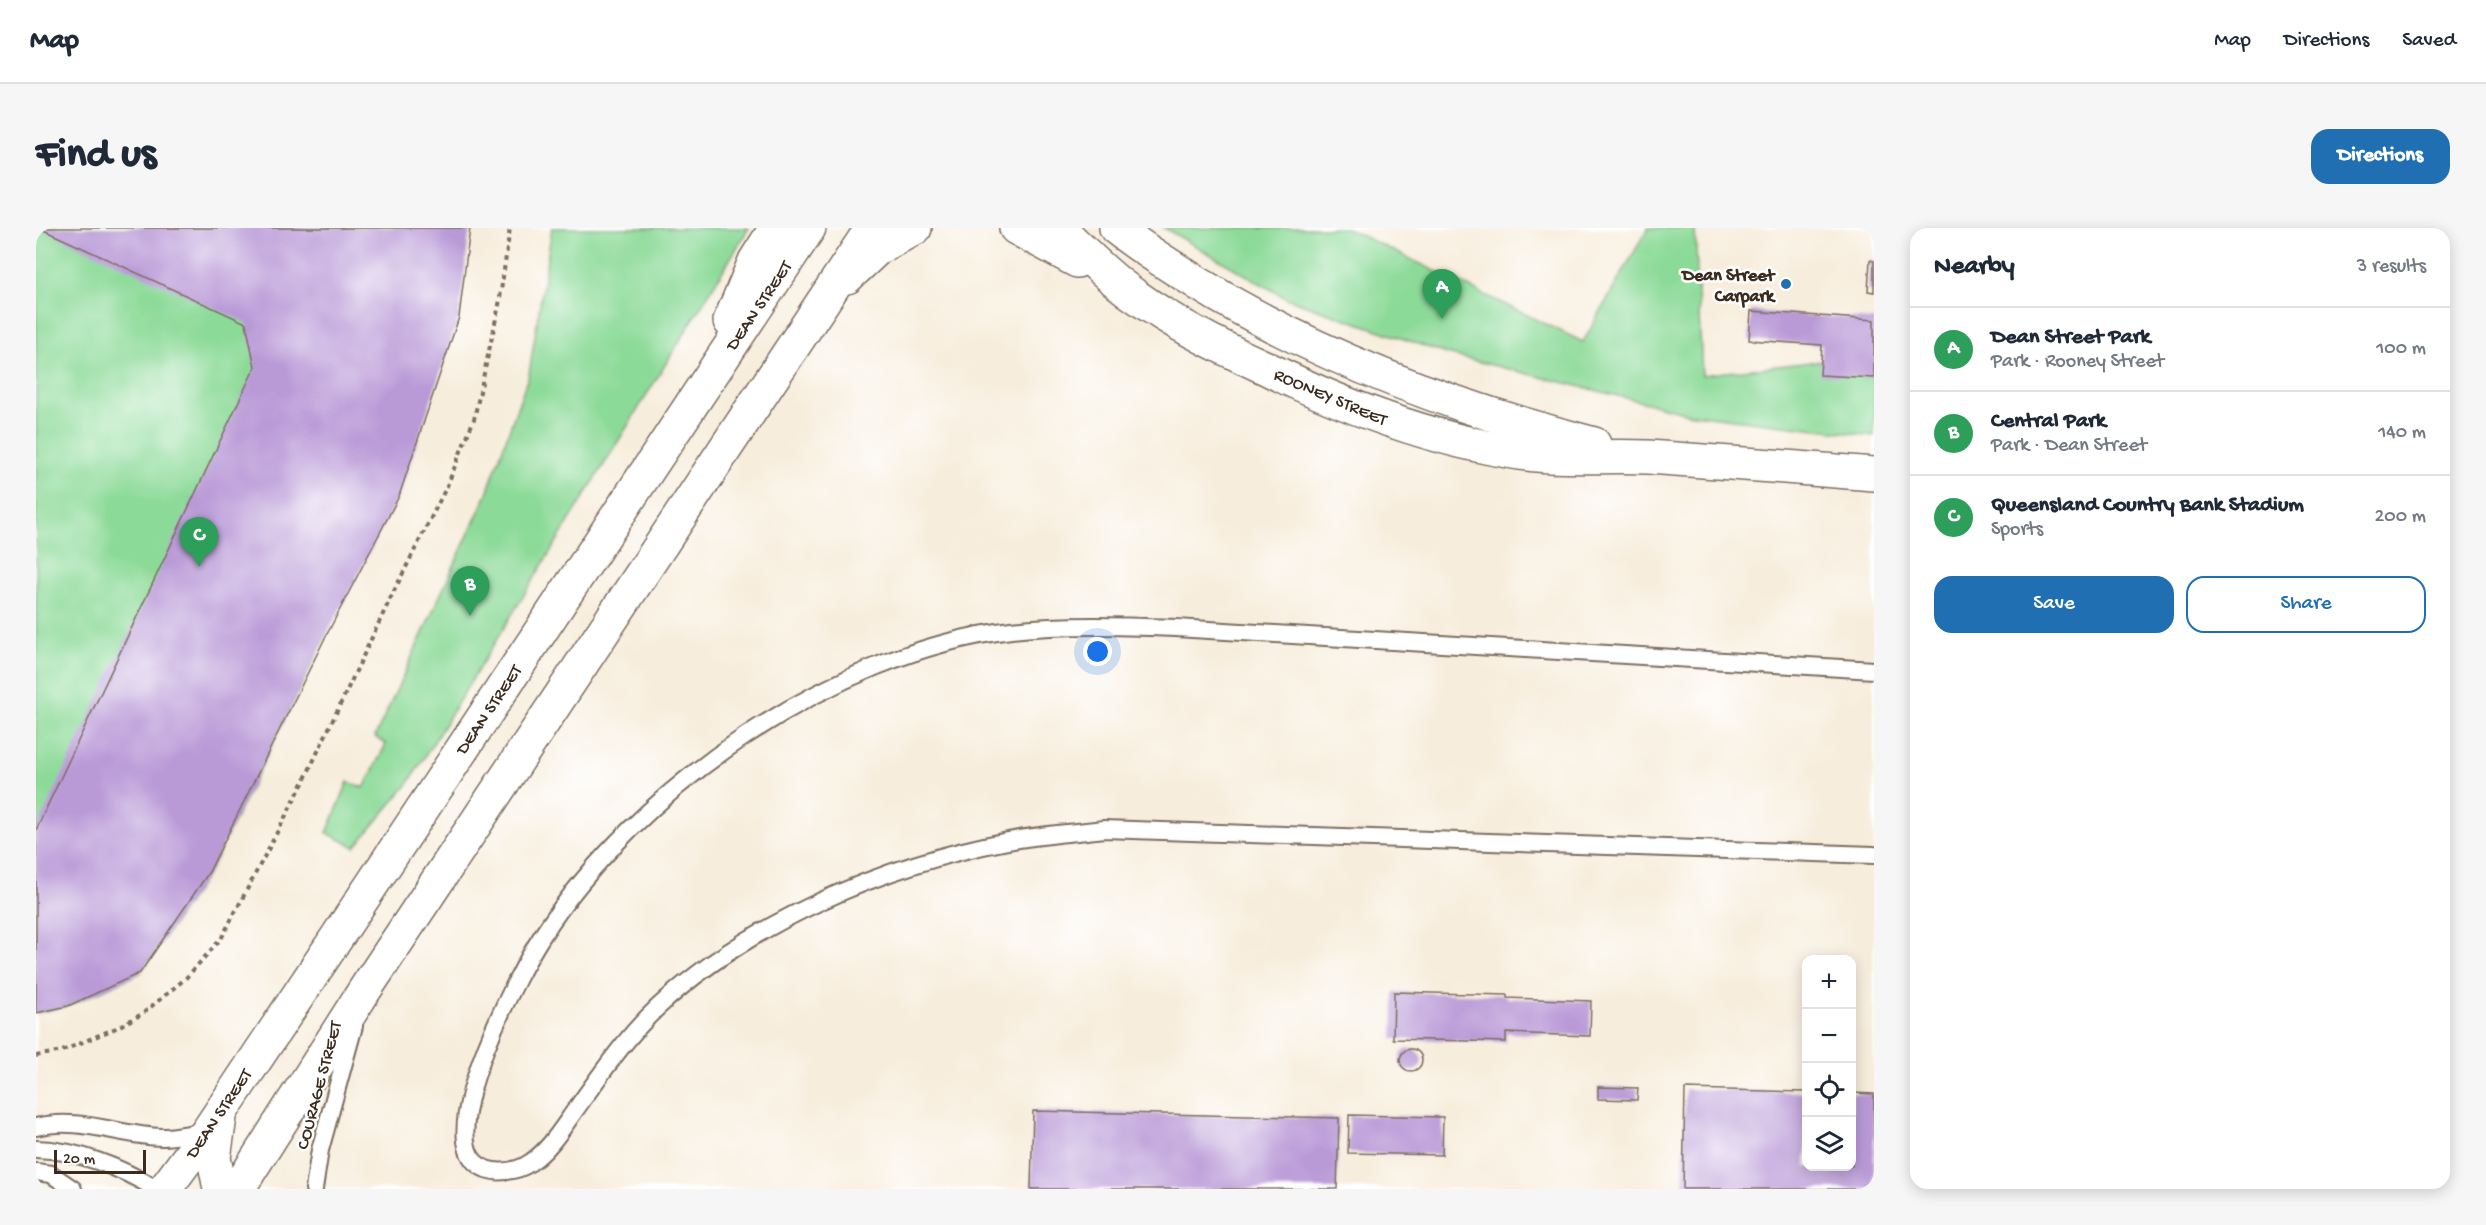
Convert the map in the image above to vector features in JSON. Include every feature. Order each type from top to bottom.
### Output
[{"type":"main road","points":[[700,392],[754,261],[776,228]]},
{"type":"main road","name":"DEAN STREET","points":[[165,1189],[216,1117],[809,228]]},
{"type":"main road","points":[[228,1187],[364,991],[872,228]]},
{"type":"main road","points":[[820,308],[864,260],[892,239],[915,228]]},
{"type":"main road","points":[[1016,228],[1116,282]]},
{"type":"main road","name":"ROONEY STREET","points":[[1059,228],[1116,282],[1173,321],[1330,398],[1396,423],[1491,448],[1537,455],[1645,457],[1874,474]]},
{"type":"main road","name":"ROONEY STREET","points":[[1116,228],[1151,253],[1233,304],[1347,362],[1529,427],[1645,457]]},
{"type":"main road","points":[[1330,398],[1347,362]]},
{"type":"main road","points":[[216,1117],[215,1150],[228,1187]]},
{"type":"lane","points":[[1874,670],[1176,627],[1091,625],[1008,631],[941,645],[874,667],[798,705],[684,779],[636,821],[590,871],[554,917],[522,967],[500,1012],[472,1091],[465,1124],[466,1144],[470,1156],[484,1168],[501,1172],[518,1169],[533,1161],[552,1142],[617,1054],[657,1008],[719,959],[787,919],[857,886],[937,859],[1010,840],[1104,829],[1874,855]]},
{"type":"lane","name":"COURAGE STREET","points":[[314,1189],[320,1150],[335,1089],[364,991]]},
{"type":"lane","points":[[36,1127],[61,1124],[84,1125],[162,1137],[216,1117]]},
{"type":"lane","points":[[36,1149],[50,1149],[102,1163],[156,1189]]},
{"type":"lane","points":[[36,1172],[51,1174],[72,1189]]},
{"type":"path","points":[[36,1056],[62,1051],[142,1014],[185,979],[221,939],[303,783],[454,467],[474,419],[499,305],[510,228]]},
{"type":"green space","points":[[36,228],[470,228],[325,638],[209,872],[140,973],[68,1006],[36,1013]]},
{"type":"green space","points":[[552,228],[749,228],[408,784],[355,847],[327,833],[348,782],[364,788],[386,744],[375,737],[486,496],[529,374]]},
{"type":"green space","points":[[1164,228],[1346,228],[1583,342],[1648,228],[1695,228],[1702,375],[1860,356],[1874,341],[1874,436],[1692,414],[1447,354],[1286,298]]},
{"type":"building","points":[[39,228],[470,228],[459,317],[399,496],[325,638],[209,872],[140,973],[68,1006],[36,1013],[36,830],[255,367],[246,323]]},
{"type":"building","points":[[1870,260],[1874,261],[1874,292],[1868,291]]},
{"type":"building","points":[[1751,311],[1874,320],[1874,378],[1820,375],[1822,345],[1749,340]]},
{"type":"building","points":[[1394,992],[1507,995],[1507,998],[1591,1001],[1590,1036],[1506,1033],[1506,1042],[1393,1039]]},
{"type":"building","points":[[1411,1049],[1419,1052],[1422,1060],[1419,1068],[1411,1071],[1403,1068],[1400,1060],[1403,1052]]},
{"type":"building","points":[[1598,1087],[1638,1088],[1637,1100],[1598,1099]]},
{"type":"building","points":[[1685,1089],[1802,1092],[1802,1171],[1856,1171],[1856,1093],[1874,1094],[1874,1189],[1683,1189]]},
{"type":"building","points":[[1033,1111],[1339,1118],[1337,1189],[1031,1189]]},
{"type":"building","points":[[1349,1115],[1443,1117],[1442,1155],[1348,1153]]},
{"type":"place","name":"Dean Street Carpark","points":[[1786,284]]},
{"type":"place","name":"Dean Street Park","points":[[1442,319]]},
{"type":"place","name":"Queensland Country Bank Stadium","points":[[199,567]]},
{"type":"place","name":"Central Park","points":[[470,616]]}]
